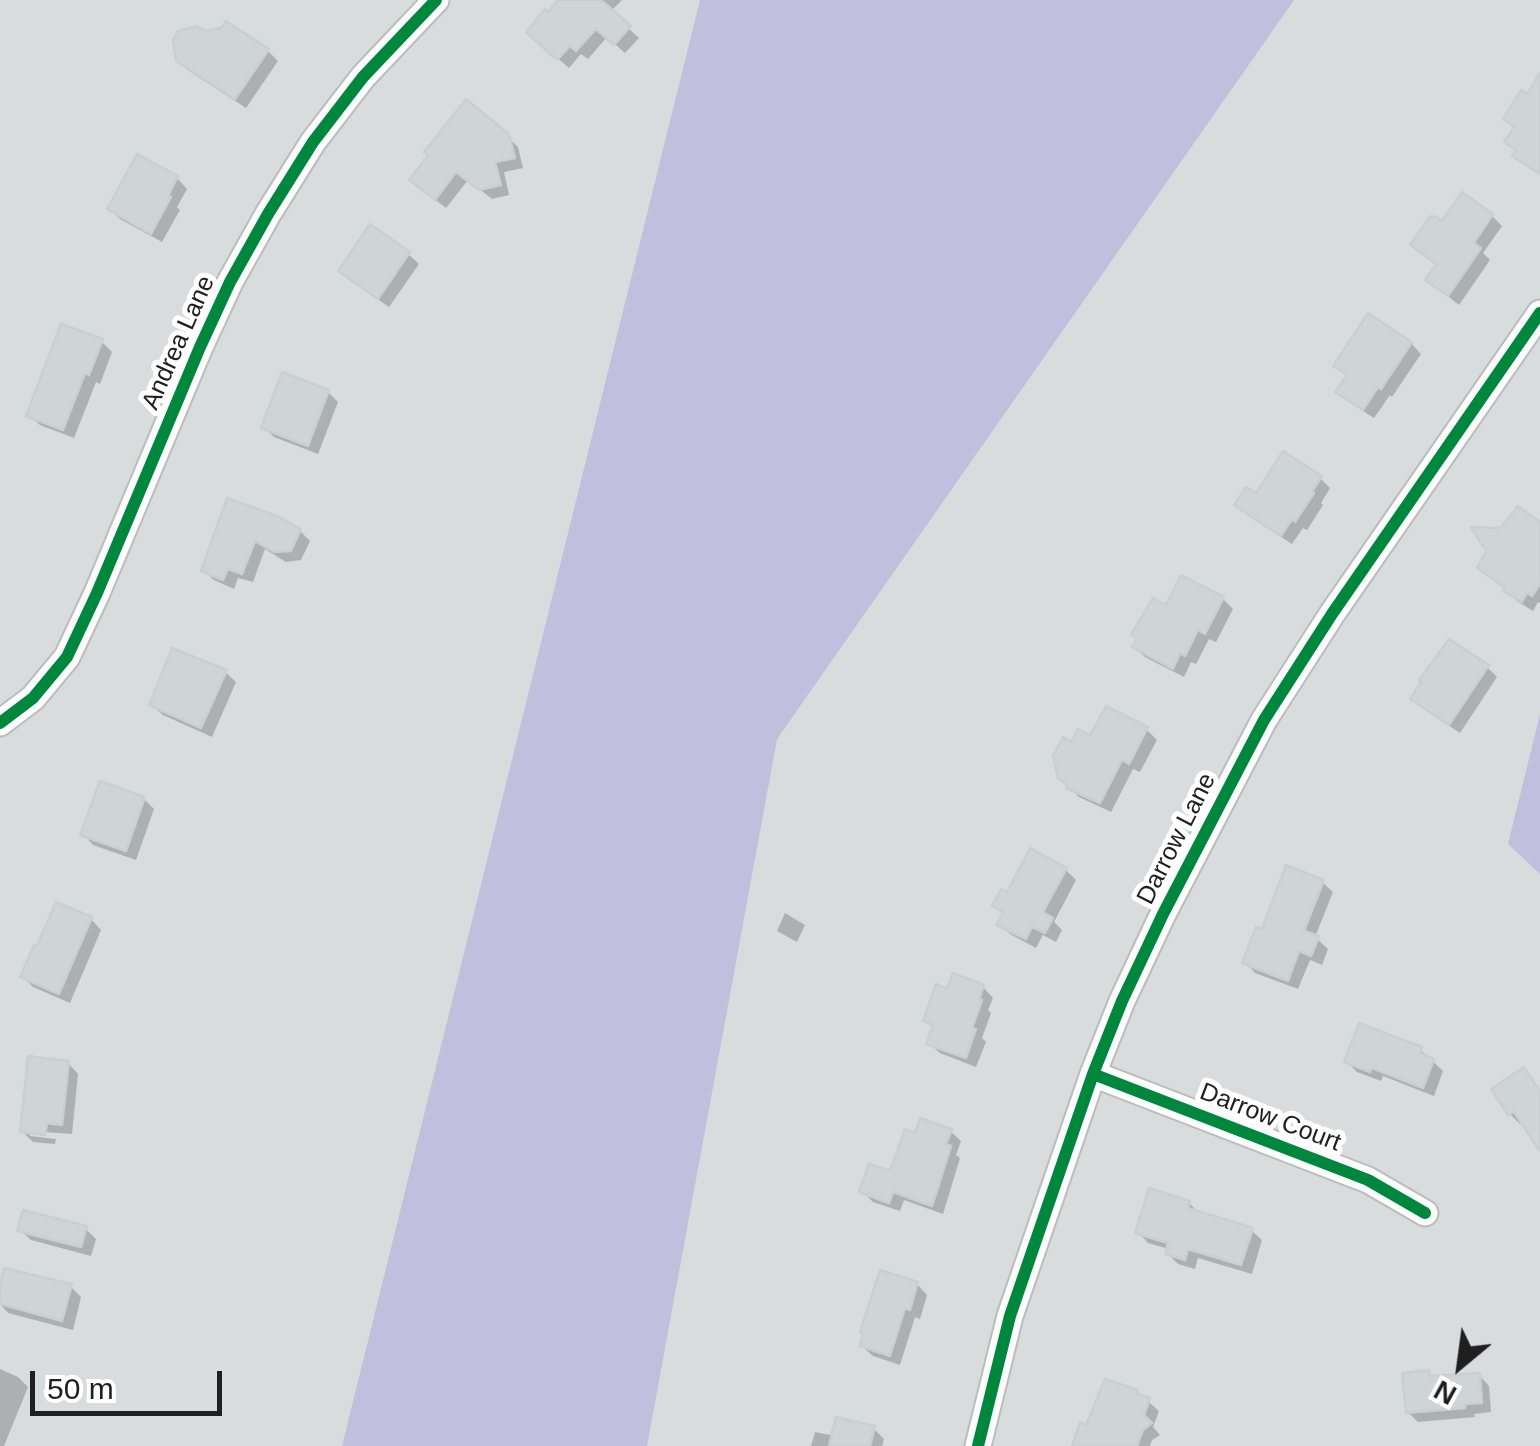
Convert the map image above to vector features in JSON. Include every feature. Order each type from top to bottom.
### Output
[{"type":"street","name":"Andrea Lane","points":[[0,722],[33,698],[67,657],[200,347],[268,214],[313,142],[363,77],[436,0]]},
{"type":"street","name":"Darrow Lane","points":[[978,1446],[1010,1316],[1093,1074],[1163,914],[1264,720],[1332,614],[1540,313]]},
{"type":"street","name":"Darrow Court","points":[[1093,1074],[1368,1180],[1425,1214]]},
{"type":"shaded area","points":[[0,0],[1540,0],[1540,1446],[0,1446]]},
{"type":"shaded area","points":[[700,0],[1294,0],[777,739],[647,1446],[342,1446]]},
{"type":"shaded area","points":[[1540,714],[1540,874],[1508,844]]},
{"type":"building","points":[[558,0],[601,0],[631,26],[614,45],[596,29],[576,51],[570,46],[557,60],[526,32]]},
{"type":"building","points":[[226,21],[269,49],[235,99],[176,61],[173,40],[178,31],[197,26],[205,31],[221,28]]},
{"type":"building","points":[[1540,73],[1540,174],[1512,156],[1516,150],[1504,142],[1514,127],[1503,119],[1521,90],[1527,94]]},
{"type":"building","points":[[466,99],[509,134],[515,158],[495,162],[501,185],[479,190],[456,172],[435,200],[409,180],[428,155],[424,152]]},
{"type":"building","points":[[137,154],[178,176],[151,234],[107,209]]},
{"type":"building","points":[[1462,192],[1493,214],[1474,243],[1481,248],[1448,296],[1425,280],[1436,264],[1410,245],[1430,216],[1442,221]]},
{"type":"building","points":[[370,224],[410,252],[378,299],[338,271]]},
{"type":"building","points":[[1368,313],[1412,342],[1363,410],[1335,392],[1347,375],[1333,366]]},
{"type":"building","points":[[61,324],[103,339],[63,430],[26,416]]},
{"type":"building","points":[[282,372],[329,390],[308,446],[261,428]]},
{"type":"building","points":[[1283,451],[1322,476],[1295,522],[1292,519],[1281,536],[1234,505],[1246,487],[1256,493]]},
{"type":"building","points":[[227,498],[301,529],[291,551],[274,552],[255,541],[242,574],[228,569],[223,580],[201,571]]},
{"type":"building","points":[[1518,506],[1540,522],[1540,584],[1522,602],[1477,568],[1487,549],[1471,527],[1500,528]]},
{"type":"building","points":[[1181,575],[1224,597],[1205,634],[1198,630],[1185,656],[1180,653],[1173,669],[1132,647],[1137,638],[1131,635],[1153,598],[1166,605]]},
{"type":"building","points":[[1449,639],[1489,665],[1449,725],[1410,699]]},
{"type":"building","points":[[172,648],[227,670],[201,728],[149,705]]},
{"type":"building","points":[[1106,706],[1148,727],[1129,764],[1122,760],[1100,803],[1066,788],[1058,778],[1053,756],[1063,737],[1071,742],[1078,729],[1090,735]]},
{"type":"building","points":[[100,781],[145,797],[126,851],[80,835]]},
{"type":"building","points":[[1030,848],[1067,868],[1043,912],[1053,918],[1045,933],[1032,927],[1026,939],[996,925],[1003,912],[992,906],[1001,889],[1007,892]]},
{"type":"building","points":[[1286,865],[1324,880],[1304,931],[1319,936],[1311,956],[1299,951],[1288,981],[1242,963],[1256,927],[1262,929]]},
{"type":"building","points":[[56,902],[92,917],[59,994],[20,977]]},
{"type":"building","points":[[953,973],[984,985],[966,1058],[926,1044],[933,1025],[923,1021],[936,984],[947,988]]},
{"type":"building","points":[[1359,1023],[1422,1047],[1420,1053],[1434,1059],[1423,1088],[1372,1068],[1370,1072],[1344,1062]]},
{"type":"building","points":[[28,1056],[69,1061],[62,1125],[47,1123],[45,1135],[20,1132]]},
{"type":"building","points":[[1524,1067],[1540,1091],[1540,1151],[1514,1112],[1508,1115],[1491,1089]]},
{"type":"building","points":[[920,1118],[952,1129],[946,1144],[951,1146],[932,1206],[893,1192],[889,1203],[859,1192],[869,1164],[890,1171],[905,1129],[915,1133]]},
{"type":"building","points":[[1149,1188],[1190,1201],[1188,1208],[1253,1228],[1241,1265],[1188,1249],[1185,1260],[1165,1254],[1168,1243],[1135,1233]]},
{"type":"building","points":[[23,1210],[87,1226],[81,1247],[17,1231]]},
{"type":"building","points":[[4,1268],[72,1284],[62,1321],[0,1304]]},
{"type":"building","points":[[880,1270],[918,1282],[890,1356],[860,1346],[860,1332]]},
{"type":"building","points":[[1429,1370],[1430,1376],[1480,1373],[1482,1403],[1406,1413],[1402,1373]]},
{"type":"building","points":[[1105,1379],[1150,1398],[1144,1415],[1152,1423],[1143,1430],[1137,1446],[1072,1446],[1080,1422],[1086,1425]]},
{"type":"building","points":[[836,1417],[875,1426],[870,1446],[829,1446]]},
{"type":"cycle path","points":[[0,723],[33,698],[67,657],[200,347],[268,214],[313,142],[363,77],[436,0]]},
{"type":"cycle path","points":[[978,1446],[1010,1316],[1093,1074],[1163,914],[1264,720],[1332,614],[1540,313]]},
{"type":"cycle path","points":[[1093,1074],[1368,1180],[1425,1213]]}]
